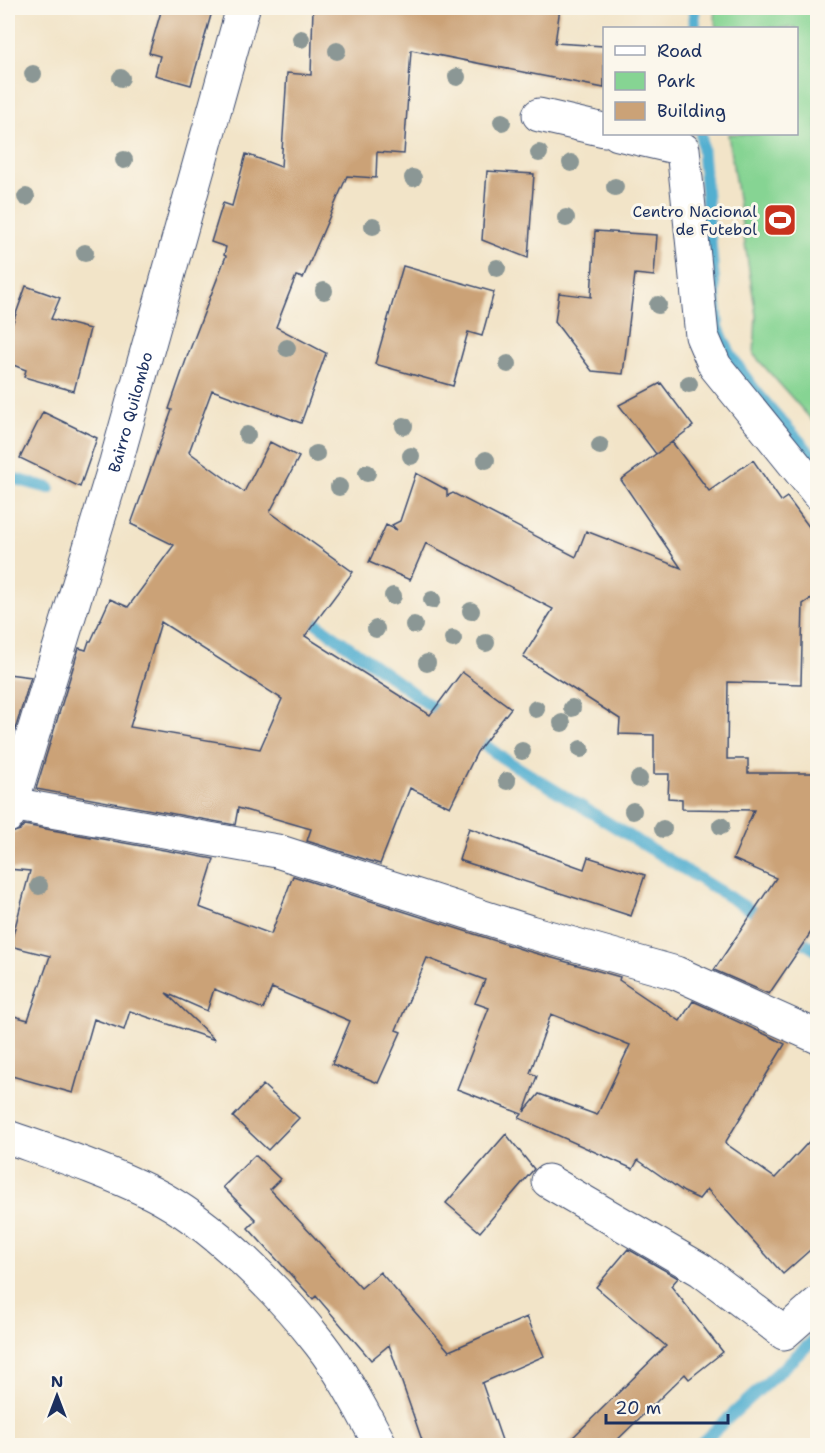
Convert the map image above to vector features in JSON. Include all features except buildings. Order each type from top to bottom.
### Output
[{"type":"street","name":"Bairro Quilombo","points":[[9,810],[119,450],[243,8]]},
{"type":"street","points":[[539,115],[603,130]]},
{"type":"street","points":[[622,135],[683,149],[702,336],[715,366],[818,493]]},
{"type":"street","points":[[9,810],[277,851],[530,932],[676,973],[818,1037]]},
{"type":"street","points":[[8,1137],[105,1171],[154,1194],[207,1230],[256,1272],[320,1344],[355,1397],[381,1446]]},
{"type":"street","points":[[548,1181],[701,1270],[784,1333],[818,1303]]},
{"type":"green space","name":"Centro Nacional de Futebol","points":[[714,8],[817,8],[817,426],[754,355],[756,315],[728,135],[798,135],[798,27],[716,27]]},
{"type":"waterway","points":[[694,8],[695,27]]},
{"type":"waterway","points":[[701,135],[718,327],[726,346],[748,381],[818,462]]},
{"type":"waterway","points":[[8,477],[49,488]]},
{"type":"waterway","points":[[302,613],[446,717]]},
{"type":"waterway","points":[[470,734],[501,757],[765,919]]},
{"type":"waterway","points":[[790,934],[818,951]]},
{"type":"waterway","points":[[698,1446],[818,1336]]},
{"type":"place","name":"Centro Nacional de Futebol","points":[[780,220]]}]
